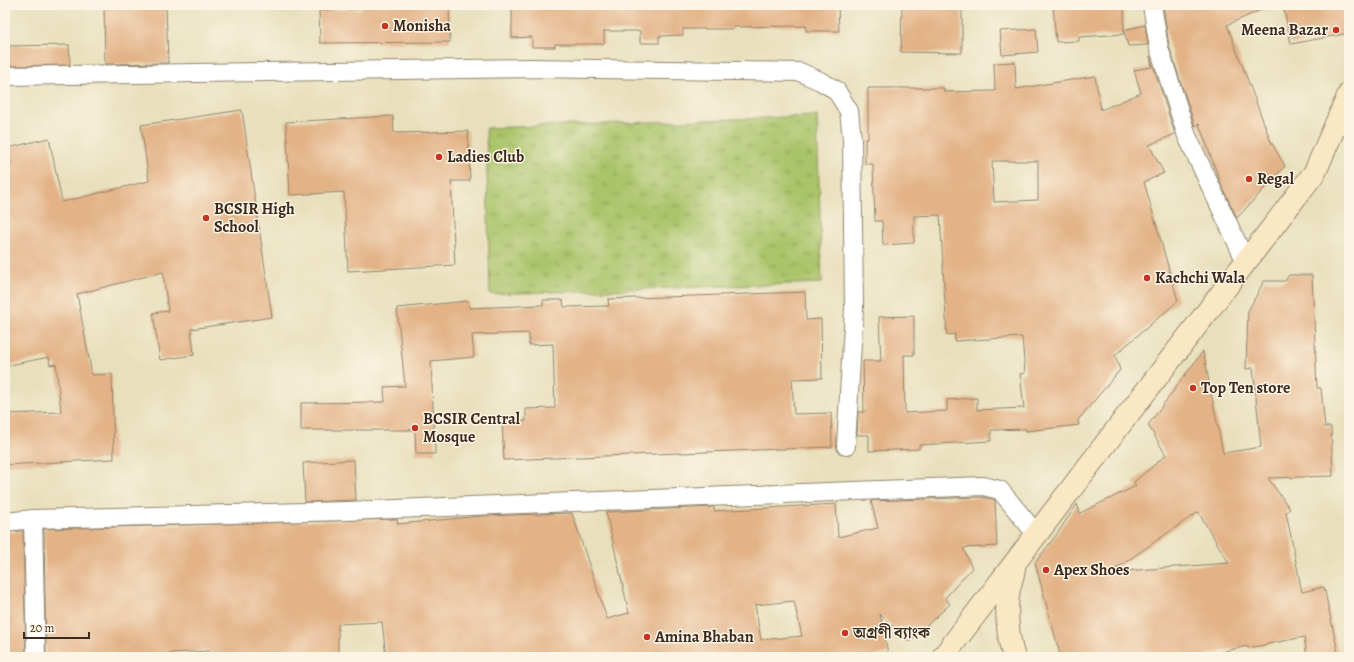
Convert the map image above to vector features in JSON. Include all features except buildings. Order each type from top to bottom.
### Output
[{"type":"street","points":[[1152,5],[1159,48],[1187,136],[1246,262]]},
{"type":"street","points":[[5,76],[528,68],[800,72],[836,90],[849,111],[852,139],[854,308],[846,446]]},
{"type":"street","points":[[943,657],[1117,428],[1315,172],[1349,94]]},
{"type":"street","points":[[5,522],[33,519],[346,511],[983,486],[1000,490],[1037,535]]},
{"type":"street","points":[[33,519],[36,657]]},
{"type":"street","points":[[1014,657],[1008,618],[1008,592],[1016,562]]},
{"type":"green space","points":[[817,116],[822,283],[490,294],[486,128]]},
{"type":"place","name":"Monisha","points":[[385,26]]},
{"type":"place","name":"Meena Bazar","points":[[1336,30]]},
{"type":"place","name":"Ladies Club","points":[[439,157]]},
{"type":"place","name":"Regal","points":[[1249,179]]},
{"type":"place","name":"BCSIR High School","points":[[206,218]]},
{"type":"place","name":"Kachchi Wala","points":[[1147,278]]},
{"type":"place","name":"Top Ten store","points":[[1193,388]]},
{"type":"place","name":"BCSIR Central Mosque","points":[[415,428]]},
{"type":"place","name":"Apex Shoes","points":[[1046,570]]},
{"type":"place","name":"অগ্রণী ব্যাংক","points":[[845,633]]},
{"type":"place","name":"Amina Bhaban","points":[[647,637]]}]
